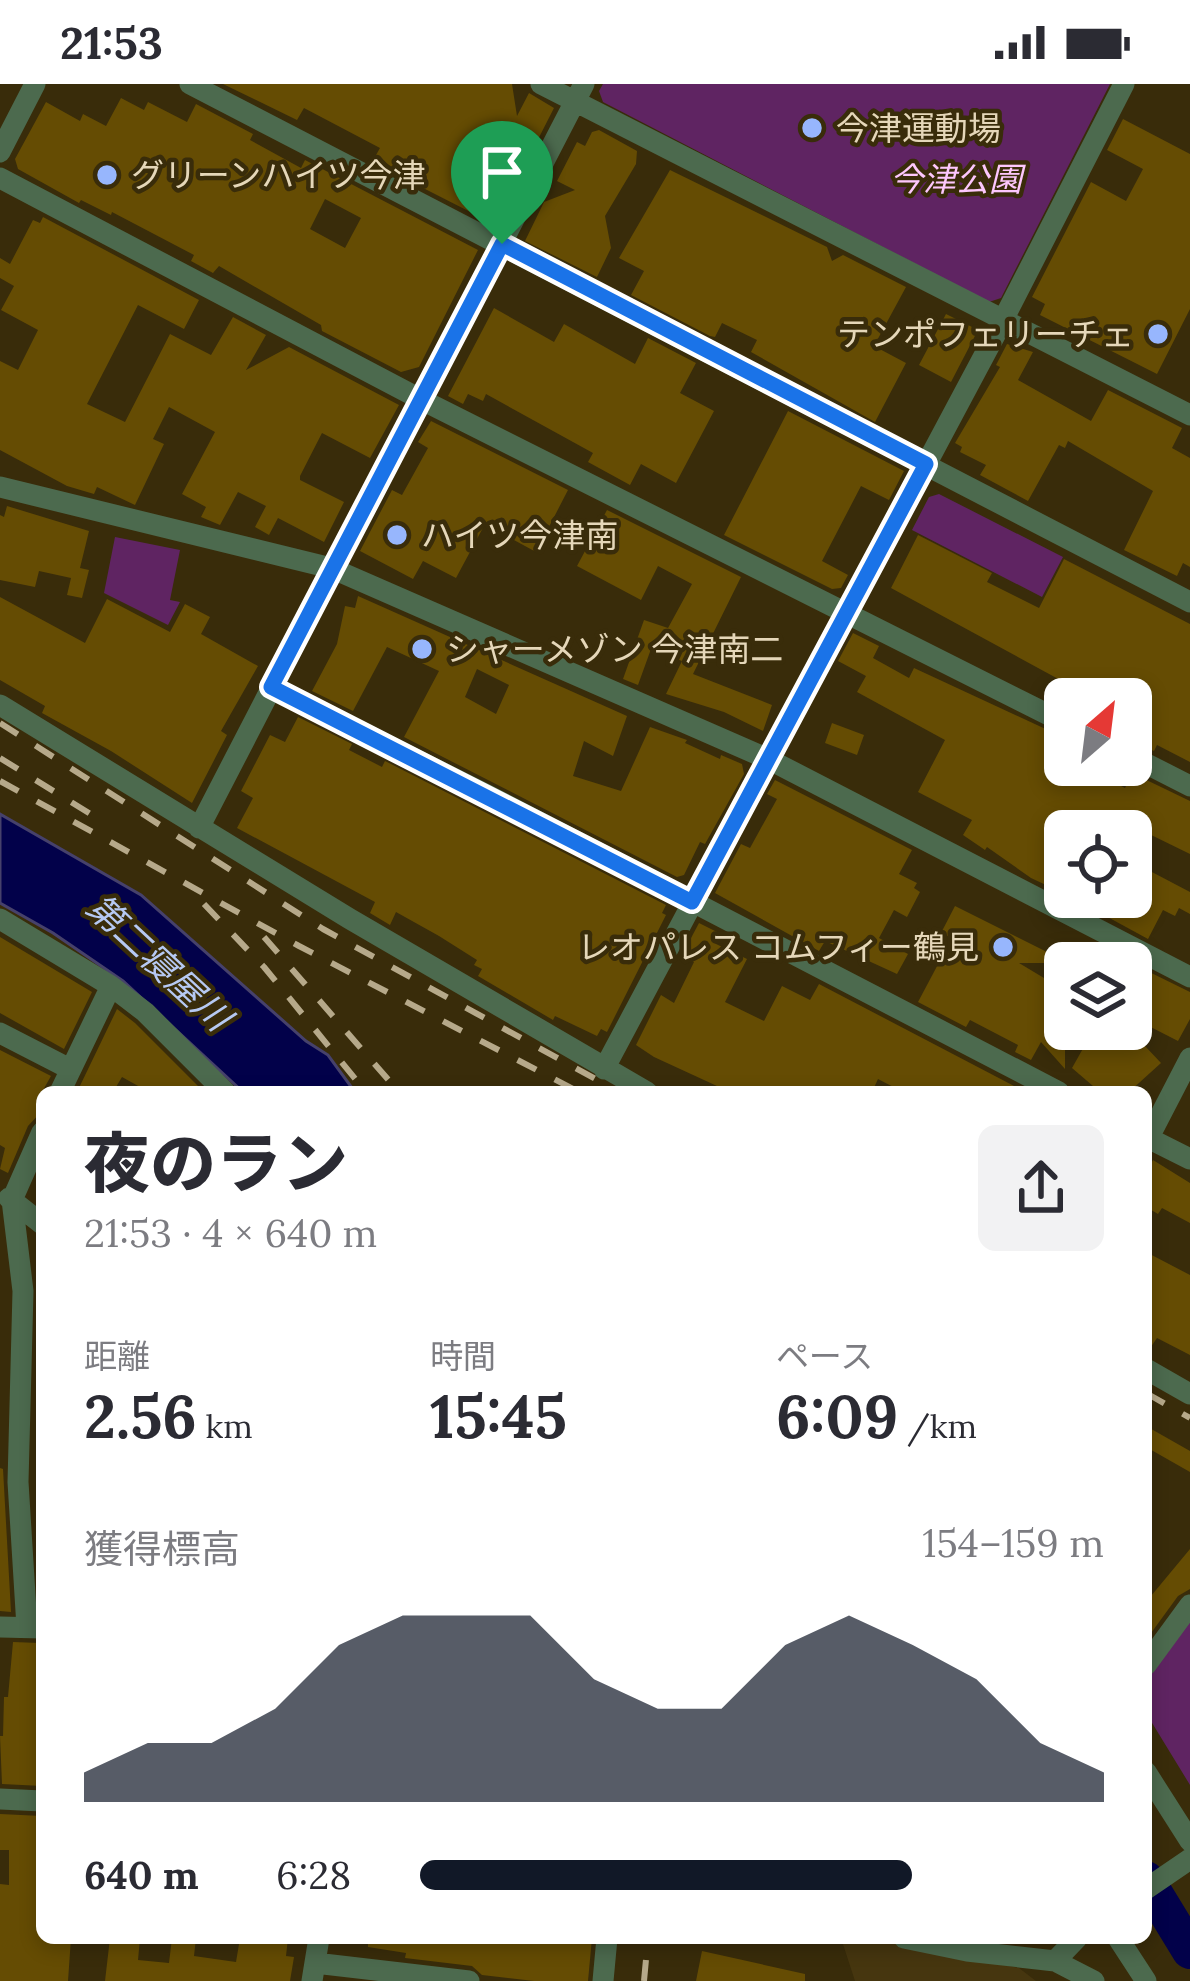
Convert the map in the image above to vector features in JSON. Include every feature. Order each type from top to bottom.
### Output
[{"type":"street","points":[[0,152],[35,84]]},
{"type":"street","points":[[190,84],[1190,602]]},
{"type":"street","points":[[541,84],[580,93],[1002,322],[1190,416]]},
{"type":"street","points":[[604,1069],[1124,84]]},
{"type":"street","points":[[199,828],[580,93]]},
{"type":"street","points":[[0,178],[422,400],[1044,712]]},
{"type":"street","points":[[0,487],[332,568],[768,760],[1190,976]]},
{"type":"street","points":[[271,687],[1047,1086]]},
{"type":"street","points":[[0,705],[636,1086]]},
{"type":"street","points":[[1152,767],[1190,786]]},
{"type":"street","points":[[0,919],[145,1012],[218,1086]]},
{"type":"street","points":[[63,1086],[111,986]]},
{"type":"street","points":[[0,1034],[70,1069]]},
{"type":"street","points":[[1152,1130],[1190,1058]]},
{"type":"street","points":[[1152,1142],[1190,1159]]},
{"type":"street","points":[[0,1627],[34,1628],[18,1482],[23,1299],[6,1196],[36,1143]]},
{"type":"street","points":[[6,1196],[36,1219]]},
{"type":"street","points":[[1152,1372],[1190,1394]]},
{"type":"street","points":[[1152,1657],[1190,1605]]},
{"type":"street","points":[[1152,1781],[1190,1840]]},
{"type":"street","points":[[0,1799],[36,1801]]},
{"type":"street","points":[[1152,1884],[1190,1858]]},
{"type":"street","points":[[603,1981],[606,1944]]},
{"type":"street","points":[[933,1944],[1055,1961],[1094,1981]]},
{"type":"street","points":[[1055,1961],[1067,1944]]},
{"type":"street","points":[[1122,1944],[1146,1981]]},
{"type":"street","points":[[314,1972],[469,1981]]},
{"type":"shaded area","points":[[843,1944],[941,1944],[948,1955],[1019,1968],[1036,1981],[855,1981]]},
{"type":"green space","name":"今津公園","points":[[603,84],[1110,84],[1001,298],[989,302],[603,102],[599,91]]},
{"type":"green space","points":[[939,494],[1063,557],[1042,597],[912,530],[929,497]]},
{"type":"green space","points":[[115,537],[180,550],[170,600],[180,602],[168,625],[104,593]]},
{"type":"green space","points":[[1190,1622],[1190,1785],[1152,1723],[1152,1657]]},
{"type":"water","points":[[0,814],[141,895],[306,1041],[328,1055],[351,1086],[237,1086],[123,981],[0,903]]},
{"type":"building","points":[[223,84],[512,84],[517,116],[529,93],[554,108],[498,218],[488,221],[372,162],[380,148],[304,108],[297,120]]},
{"type":"building","points":[[121,98],[144,110],[148,102],[187,122],[196,104],[253,134],[250,140],[301,168],[305,160],[478,250],[419,367],[401,372],[322,331],[321,325],[219,266],[213,273],[191,261],[194,255],[112,212],[79,203],[18,169],[15,159],[46,102],[80,121],[83,114],[106,126]],"holes":[[[325,199],[361,218],[345,248],[310,229]]]},
{"type":"building","points":[[1123,119],[1190,154],[1190,309],[1157,374],[1040,315],[1045,304],[1032,297],[1091,182],[1126,201],[1143,169],[1107,150]]},
{"type":"building","points":[[599,130],[637,151],[636,164],[605,216],[611,248],[597,277],[525,241],[544,202],[575,190],[557,181],[577,142],[585,146],[592,132]]},
{"type":"building","points":[[670,170],[827,247],[832,261],[843,255],[906,287],[874,346],[906,363],[875,422],[751,352],[757,340],[722,323],[715,337],[710,336],[631,295],[644,271],[619,258]]},
{"type":"building","points":[[43,217],[199,300],[184,329],[138,305],[87,404],[125,422],[170,334],[211,355],[233,317],[266,335],[246,370],[289,347],[399,405],[370,458],[322,433],[300,480],[344,502],[324,542],[278,518],[269,535],[255,527],[266,506],[238,492],[220,525],[201,517],[206,507],[182,494],[215,432],[169,407],[153,439],[164,444],[135,505],[97,487],[94,494],[67,486],[0,450],[0,361],[18,370],[38,330],[1,310],[14,286],[0,278],[0,258],[10,264],[33,220],[40,223]]},
{"type":"building","points":[[494,308],[554,342],[564,324],[635,364],[648,338],[696,363],[680,393],[714,411],[676,483],[641,464],[630,485],[588,462],[593,453],[486,394],[483,401],[468,394],[463,404],[448,396]]},
{"type":"building","points":[[946,314],[978,330],[951,382],[919,365]]},
{"type":"building","points":[[1007,344],[1033,352],[1018,380],[1091,421],[1108,390],[1182,428],[1172,448],[1190,458],[1190,567],[1183,563],[1177,576],[1124,550],[1153,491],[1068,441],[1065,448],[1059,445],[1028,501],[980,475],[986,465],[960,452],[962,447],[955,443],[1000,367],[996,365]]},
{"type":"building","points":[[788,411],[904,471],[889,500],[861,486],[822,561],[848,575],[841,588],[832,589],[724,535]]},
{"type":"building","points":[[431,421],[568,490],[536,552],[485,524],[456,578],[423,561],[413,579],[360,551],[392,490],[402,495],[428,448],[418,442]]},
{"type":"building","points":[[7,506],[89,531],[80,568],[89,570],[82,598],[67,595],[71,578],[39,571],[35,587],[0,580],[0,515],[4,517]]},
{"type":"building","points":[[607,510],[741,577],[693,674],[772,705],[763,731],[724,712],[666,694],[682,661],[651,649],[638,685],[623,679],[644,620],[668,628],[692,584],[658,566],[641,600],[577,566]]},
{"type":"building","points":[[918,535],[992,573],[987,582],[1039,608],[1064,559],[1190,624],[1190,762],[1157,745],[1152,750],[1152,678],[1056,678],[891,588]]},
{"type":"building","points":[[358,596],[627,716],[613,756],[584,741],[573,776],[621,791],[650,727],[742,764],[744,774],[684,875],[677,877],[404,737],[439,671],[387,647],[353,711],[312,691],[337,644],[345,606],[355,608]],"holes":[[[477,669],[509,685],[496,714],[465,697]]]},
{"type":"building","points":[[0,597],[85,643],[107,599],[170,632],[185,604],[210,617],[201,634],[258,666],[221,731],[227,735],[192,803],[42,713],[45,706],[0,680]]},
{"type":"building","points":[[853,633],[879,646],[873,658],[909,678],[914,668],[1044,728],[1044,786],[1125,788],[1152,783],[1190,801],[1190,854],[1152,835],[1152,810],[1044,810],[1044,884],[1031,878],[963,835],[972,820],[918,792],[945,740],[857,692],[866,676],[838,661]]},
{"type":"building","points":[[298,717],[352,744],[349,750],[382,767],[385,761],[666,905],[662,913],[666,915],[607,1032],[601,1029],[597,1036],[555,1016],[553,1020],[478,976],[482,969],[474,965],[477,960],[439,936],[396,912],[390,925],[370,913],[375,902],[237,828],[253,798],[241,791],[270,735],[285,742]]},
{"type":"building","points":[[832,723],[864,735],[857,755],[825,743]]},
{"type":"building","points":[[775,780],[912,850],[899,874],[917,883],[914,888],[920,892],[907,917],[894,910],[879,938],[908,954],[897,974],[825,941],[819,951],[715,893],[741,844],[750,848],[777,799],[767,794]]},
{"type":"building","points":[[1152,872],[1190,892],[1190,914],[1179,908],[1175,916],[1163,910],[1148,939],[1110,918],[1152,918]]},
{"type":"building","points":[[955,906],[1044,950],[1044,963],[1019,963],[1044,978],[1044,1045],[1041,1042],[1031,1060],[1015,1052],[1018,1045],[970,1020],[966,1027],[918,1002],[952,938],[941,933]]},
{"type":"building","points":[[699,923],[719,933],[714,943],[747,959],[725,1002],[764,1021],[782,986],[810,1000],[819,984],[1014,1086],[891,1086],[878,1079],[875,1086],[717,1086],[636,1045],[661,995],[674,1003],[694,962],[682,955]]},
{"type":"building","points":[[0,937],[92,992],[64,1049],[0,1013]]},
{"type":"building","points":[[1152,973],[1190,992],[1190,1019],[1178,1041],[1152,1028]]},
{"type":"building","points":[[117,1009],[198,1086],[138,1086],[122,1077],[117,1086],[80,1086]]},
{"type":"building","points":[[0,1050],[51,1076],[45,1086],[36,1086],[36,1117],[8,1173],[0,1169],[5,1148],[0,1145]]},
{"type":"building","points":[[1048,1050],[1065,1050],[1065,1069]]},
{"type":"building","points":[[1082,1050],[1149,1050],[1161,1063],[1136,1086],[1093,1086],[1072,1068]]},
{"type":"building","points":[[1152,1162],[1190,1183],[1190,1223],[1162,1208],[1158,1214],[1152,1210]]},
{"type":"building","points":[[1152,1255],[1190,1275],[1190,1355],[1157,1338],[1152,1345]]},
{"type":"building","points":[[1152,1429],[1190,1451],[1190,1472],[1152,1450]]},
{"type":"building","points":[[3,1469],[11,1612],[0,1611]]},
{"type":"building","points":[[1190,1549],[1190,1589],[1178,1596],[1152,1632],[1152,1595]]},
{"type":"building","points":[[13,1642],[36,1643],[36,1786],[2,1784],[0,1736],[4,1697],[8,1697]]},
{"type":"building","points":[[0,1814],[36,1816],[36,1944],[71,1944],[68,1981],[0,1981],[0,1884],[9,1885],[9,1850],[0,1850]]},
{"type":"building","points":[[109,1944],[139,1944],[138,1960],[169,1963],[171,1944],[195,1944],[194,1956],[236,1962],[239,1944],[287,1944],[286,1956],[294,1957],[290,1981],[105,1981]]},
{"type":"building","points":[[591,1944],[588,1981],[482,1975],[472,1966],[405,1958],[406,1953],[368,1947]]},
{"type":"building","points":[[702,1951],[805,1974],[805,1981],[696,1981]]},
{"type":"waterway","name":"第二寝屋川","points":[[1152,1889],[1190,1951]]},
{"type":"railway","points":[[0,723],[323,929],[608,1086]]},
{"type":"railway","points":[[0,758],[97,818]]},
{"type":"railway","points":[[0,781],[299,946],[567,1086]]},
{"type":"railway","points":[[204,904],[264,967],[361,1086]]},
{"type":"railway","points":[[264,937],[394,1086]]},
{"type":"railway","points":[[1152,1396],[1190,1418]]},
{"type":"railway","points":[[644,1981],[647,1944]]},
{"type":"place","name":"今津運動場","points":[[812,128]]},
{"type":"place","name":"グリーンハイツ今津","points":[[107,175]]},
{"type":"place","name":"テンポフェリーチェ","points":[[1158,334]]},
{"type":"place","name":"ハイツ今津南","points":[[397,535]]},
{"type":"place","name":"シャーメゾン 今津南二","points":[[422,649]]},
{"type":"place","name":"レオパレス コムフィー鶴見","points":[[1003,947]]},
{"type":"route","points":[[502,244],[926,464],[692,902],[271,687],[502,244]]}]
